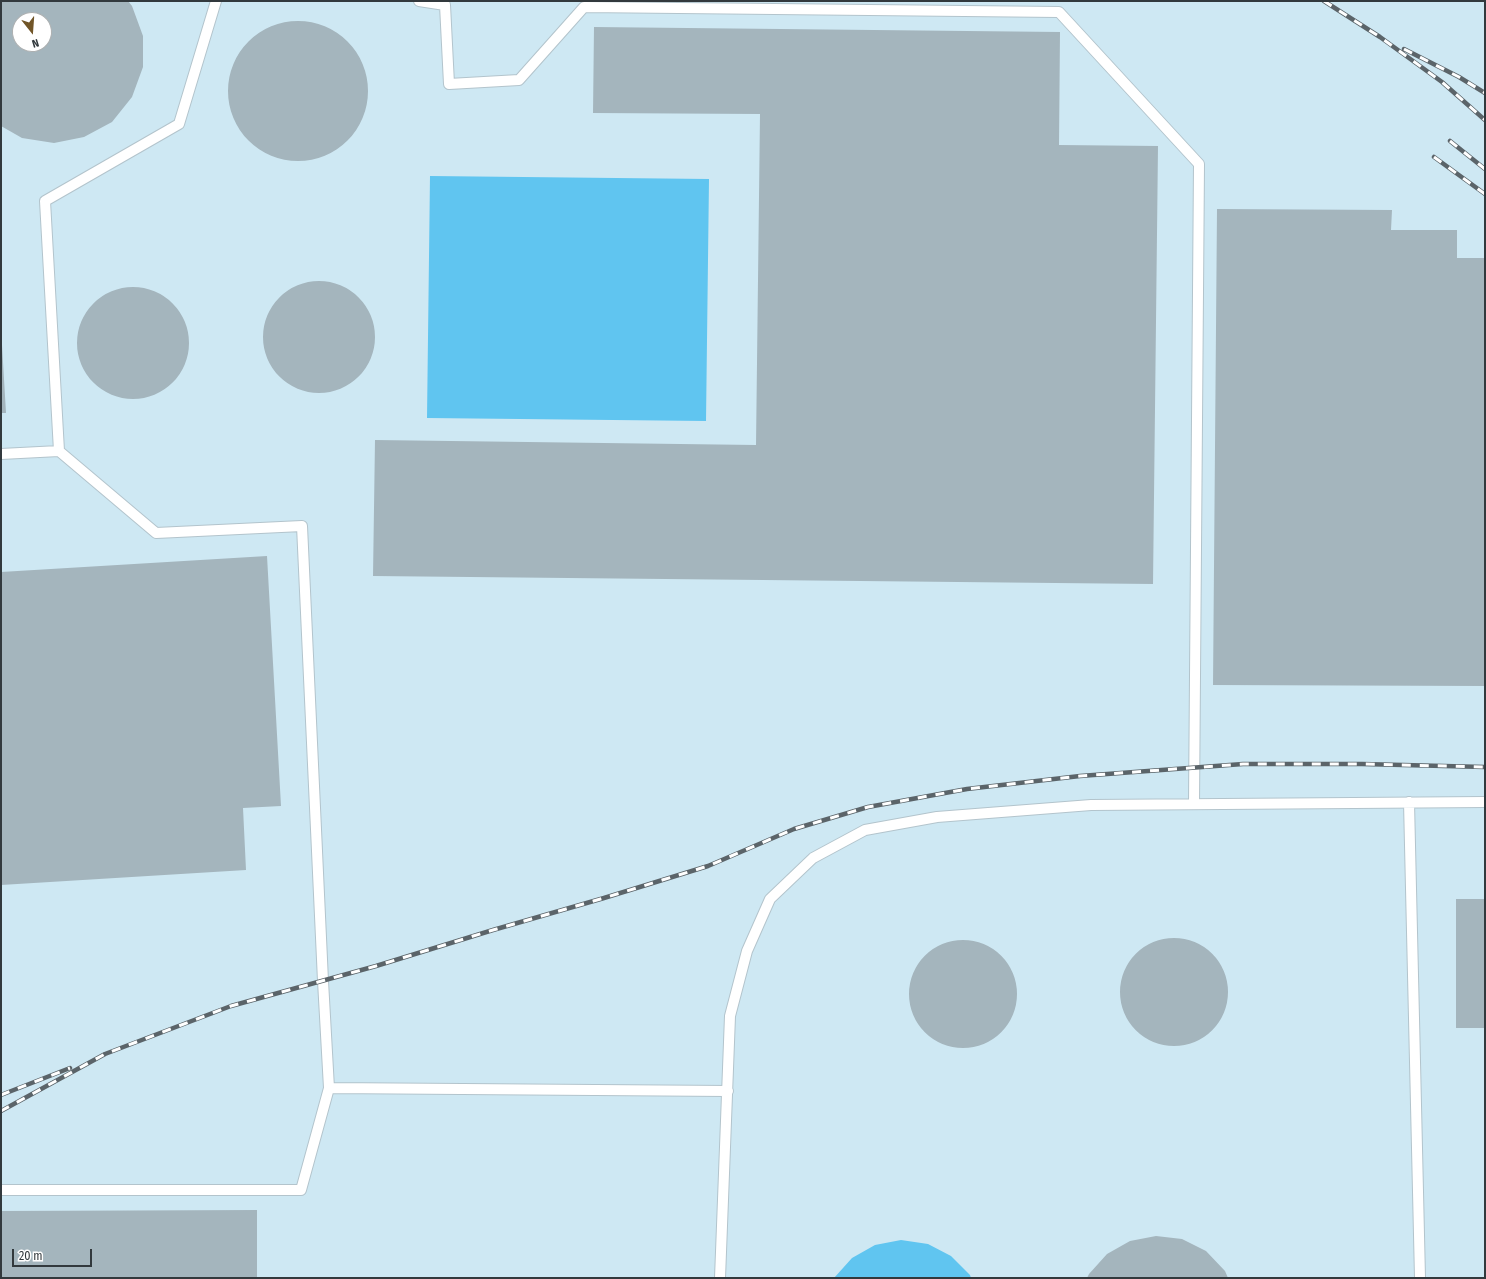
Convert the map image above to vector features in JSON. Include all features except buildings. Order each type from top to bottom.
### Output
[{"type":"lane","points":[[59,451],[45,201],[179,124],[216,1]]},
{"type":"lane","points":[[419,1],[445,5],[449,84],[519,80],[584,7],[1059,12],[1199,164],[1194,804]]},
{"type":"lane","points":[[1,454],[59,451],[156,533],[302,526],[322,973],[329,1088],[301,1190],[1,1190]]},
{"type":"lane","points":[[1409,802],[1420,1278]]},
{"type":"lane","points":[[720,1278],[730,1016],[747,951],[770,899],[813,858],[865,830],[938,817],[1091,805],[1485,802]]},
{"type":"lane","points":[[329,1088],[728,1091]]},
{"type":"shaded area","points":[[1,1],[1485,1],[1485,1278],[1,1278]]},
{"type":"water","points":[[430,176],[709,179],[706,421],[427,418]]},
{"type":"water","points":[[901,1240],[928,1244],[951,1256],[970,1275],[971,1278],[834,1278],[852,1258],[875,1245]]},
{"type":"railway","points":[[1324,1],[1380,37],[1442,82],[1485,120]]},
{"type":"railway","points":[[1404,49],[1459,77],[1485,93]]},
{"type":"railway","points":[[1450,141],[1485,169]]},
{"type":"railway","points":[[1434,157],[1485,194]]},
{"type":"railway","points":[[1,1111],[105,1054],[231,1006],[376,966],[708,866],[794,829],[868,807],[967,789],[1080,776],[1243,764],[1362,764],[1485,767]]},
{"type":"railway","points":[[1,1095],[70,1068]]}]
